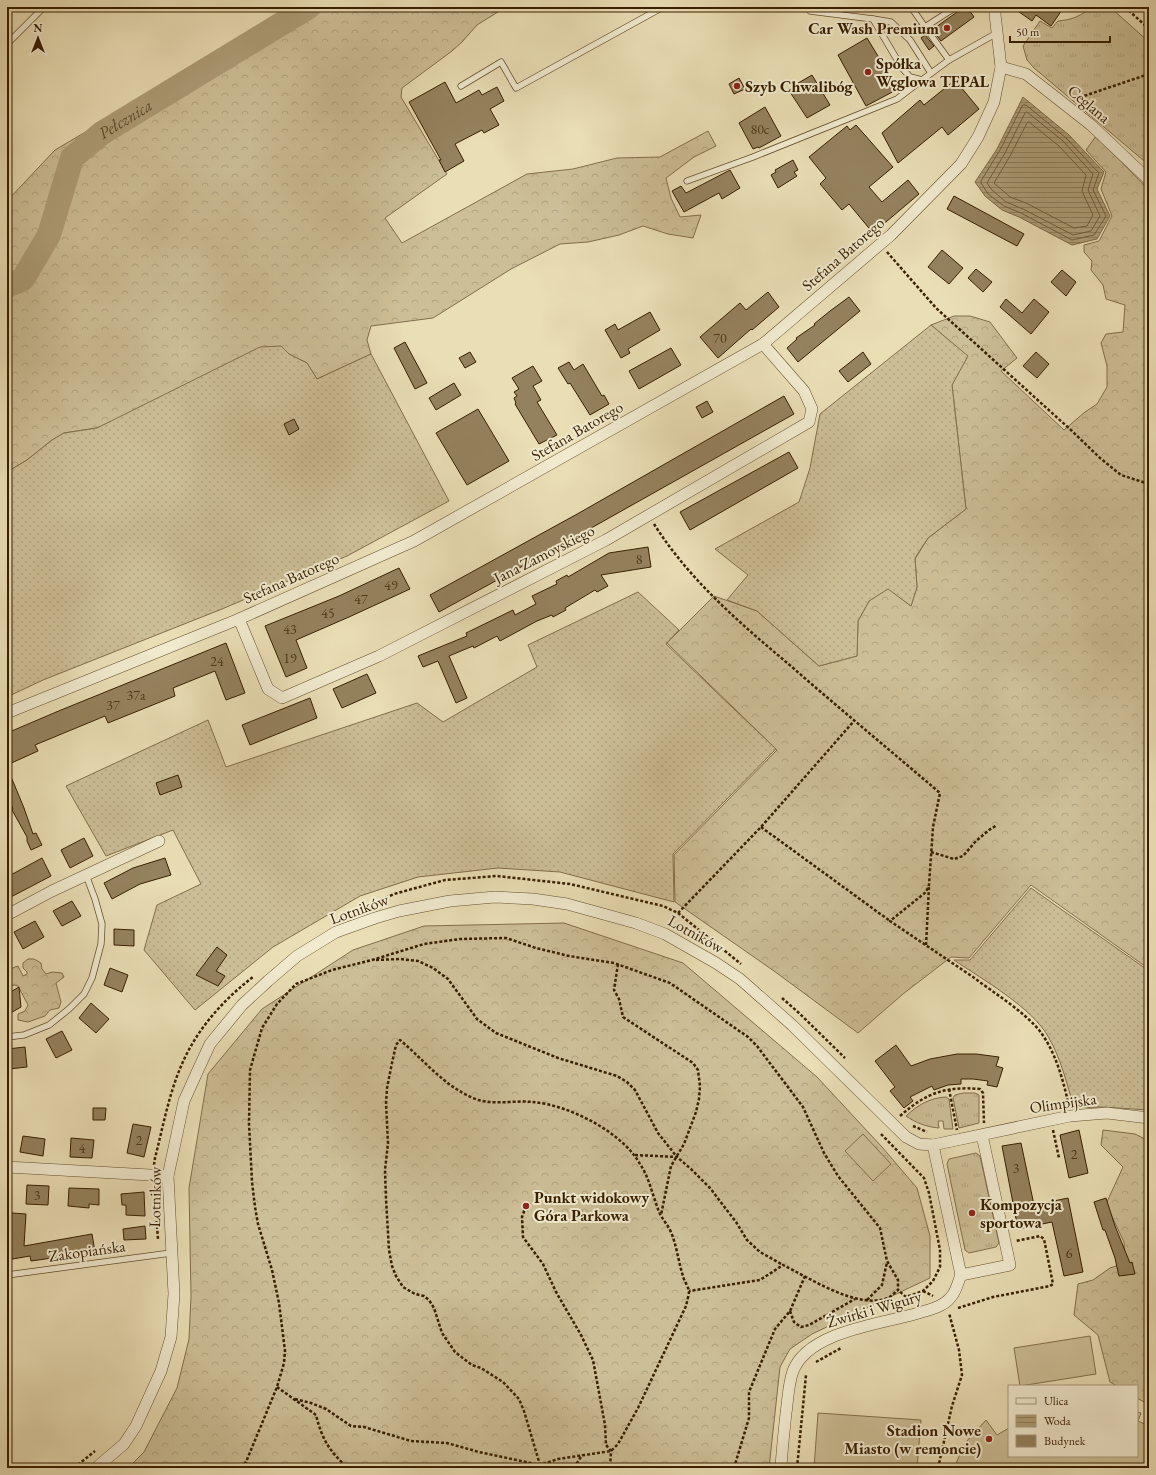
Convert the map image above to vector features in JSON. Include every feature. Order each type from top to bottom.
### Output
[{"type":"street","name":"Stefana Batorego","points":[[7,713],[239,619],[414,541],[763,344],[891,235],[960,164],[978,137],[994,102],[1001,67],[994,14],[996,7]]},
{"type":"street","name":"Ceglana","points":[[1001,67],[1026,74],[1091,125],[1149,180]]},
{"type":"street","name":"Jana Zamoyskiego","points":[[239,619],[268,689],[282,698],[379,656],[606,540],[809,422],[812,409],[804,391],[763,344]]},
{"type":"street","points":[[7,914],[159,841]]},
{"type":"street","name":"Lotników","points":[[96,1468],[124,1444],[136,1426],[161,1371],[171,1337],[174,1294],[168,1176],[184,1100],[210,1044],[242,1005],[297,956],[336,932],[399,911],[450,901],[495,897],[567,904],[636,923],[665,934],[716,963],[740,979],[792,1025],[906,1137],[919,1144],[933,1145]]},
{"type":"street","name":"Olimpijska","points":[[933,1145],[983,1130],[1078,1115],[1107,1113],[1149,1118]]},
{"type":"street","points":[[933,1145],[961,1275],[1010,1265],[983,1130]]},
{"type":"street","points":[[7,1168],[168,1176]]},
{"type":"street","name":"Żwirki i Wigury","points":[[781,1468],[789,1387],[794,1371],[802,1357],[823,1341],[862,1327],[904,1318],[936,1308],[952,1297],[961,1275]]},
{"type":"lane","points":[[7,44],[44,7]]},
{"type":"lane","points":[[461,86],[501,62],[516,88],[663,7]]},
{"type":"lane","points":[[807,7],[810,11],[892,22],[910,40],[932,73]]},
{"type":"lane","points":[[910,7],[950,60]]},
{"type":"lane","points":[[925,27],[956,7]]},
{"type":"lane","points":[[873,19],[902,68],[910,77],[922,80]]},
{"type":"lane","points":[[687,181],[753,157],[896,99],[950,60],[997,33]]},
{"type":"lane","points":[[7,1037],[24,1034],[49,1025],[69,1009],[84,994],[92,978],[101,944],[102,924],[86,875]]},
{"type":"lane","name":"Zakopiańska","points":[[7,1275],[171,1253]]},
{"type":"path","points":[[1125,7],[1149,29]]},
{"type":"path","points":[[1063,103],[1149,74]]},
{"type":"path","points":[[880,244],[936,308],[1100,458],[1121,475],[1149,484]]},
{"type":"path","points":[[649,515],[668,546],[706,591],[854,721],[940,793],[933,827],[926,945]]},
{"type":"path","points":[[678,913],[761,827],[854,721]]},
{"type":"path","points":[[931,852],[954,859],[963,856],[976,841],[997,825]]},
{"type":"path","points":[[761,827],[890,921],[996,993],[1015,1008],[1038,1030],[1048,1045],[1059,1069],[1069,1107]]},
{"type":"path","points":[[354,912],[394,894],[445,880],[498,876],[570,884],[651,903],[678,913],[746,968]]},
{"type":"path","points":[[890,921],[926,892],[929,885]]},
{"type":"path","points":[[242,1468],[249,1456],[277,1387],[284,1363],[285,1351],[280,1303],[258,1224],[252,1182],[249,1094],[250,1070],[252,1057],[262,1028],[277,1004],[296,984],[332,970],[439,941],[494,938],[506,938],[536,948],[569,956],[590,958],[618,964],[670,982],[748,1037],[757,1046],[803,1107],[824,1153],[838,1176],[880,1228],[887,1261],[898,1280],[898,1290],[906,1297],[923,1291],[934,1281],[940,1267],[940,1250],[929,1193],[924,1178],[881,1134]]},
{"type":"path","points":[[372,960],[400,959],[418,962],[433,968],[448,979],[477,1019],[496,1033],[558,1058],[617,1076],[627,1082],[635,1090],[658,1133],[677,1157],[710,1188],[748,1240],[760,1252],[835,1291],[855,1299],[867,1300],[888,1298],[898,1290]]},
{"type":"path","points":[[618,964],[614,990],[620,999],[622,1017],[693,1063],[698,1070],[700,1086],[696,1112],[684,1144],[671,1166],[661,1215]]},
{"type":"path","points":[[159,1255],[154,1158],[172,1092],[182,1064],[197,1037],[214,1014],[235,991],[254,976]]},
{"type":"path","points":[[782,998],[849,1063]]},
{"type":"path","points":[[295,1399],[326,1409],[351,1426],[364,1428],[411,1441],[448,1443],[540,1467],[558,1459],[611,1451],[618,1444],[625,1432],[650,1384],[661,1357],[686,1306],[689,1291],[681,1270],[676,1245],[661,1215],[645,1173],[635,1155],[624,1144],[608,1132],[574,1112],[543,1103],[486,1101],[474,1099],[444,1081],[400,1040],[396,1045],[387,1088],[386,1103],[388,1144],[385,1170],[386,1199],[389,1250],[392,1266],[403,1287],[414,1294],[424,1296],[429,1300],[434,1308],[442,1333],[455,1352],[472,1365],[481,1368],[503,1382],[519,1399],[524,1411],[540,1467]]},
{"type":"path","points":[[904,1121],[899,1117],[911,1106],[931,1094],[949,1089],[980,1088],[982,1090],[983,1130]]},
{"type":"path","points":[[949,1089],[957,1131]]},
{"type":"path","points":[[909,1123],[929,1132]]},
{"type":"path","points":[[1052,1128],[1059,1158]]},
{"type":"path","points":[[635,1155],[677,1157]]},
{"type":"path","points":[[526,1206],[522,1217],[523,1237],[543,1264],[556,1292],[581,1334],[594,1360],[605,1425],[606,1445],[611,1451],[610,1468]]},
{"type":"path","points":[[867,1300],[882,1285],[887,1261]]},
{"type":"path","points":[[689,1291],[760,1280],[783,1265]]},
{"type":"path","points":[[734,1468],[749,1418],[749,1392],[775,1329],[790,1311],[805,1276]]},
{"type":"path","points":[[923,1291],[944,1303],[951,1320],[959,1350],[962,1376],[952,1406],[938,1468]]},
{"type":"path","points":[[790,1311],[794,1322],[800,1327],[809,1325],[823,1318],[855,1299]]},
{"type":"path","points":[[277,1387],[316,1415],[321,1435],[335,1456],[348,1468]]},
{"type":"path","points":[[74,1468],[97,1450]]},
{"type":"path","points":[[574,1468],[582,1455]]},
{"type":"green space","points":[[297,7],[506,7],[477,25],[452,51],[402,88],[401,97],[447,174],[385,218],[402,243],[527,174],[573,169],[617,158],[660,157],[708,131],[716,146],[694,157],[666,178],[671,198],[680,217],[701,215],[693,238],[668,234],[643,226],[619,235],[588,242],[560,244],[511,269],[433,318],[371,326],[367,340],[371,354],[317,379],[307,363],[289,354],[281,346],[97,428],[64,433],[52,440],[27,460],[7,472],[7,201],[55,150]]},
{"type":"green space","points":[[1091,7],[1110,7],[1149,42],[1149,165],[1034,68],[1027,60],[1023,46],[1040,21],[1052,28],[1058,21],[1076,17]]},
{"type":"green space","points":[[1096,136],[1149,190],[1149,969],[1031,885],[969,958],[951,957],[903,994],[858,1033],[774,971],[675,902],[674,855],[777,750],[667,643],[714,596],[757,611],[819,666],[857,656],[858,621],[869,601],[888,588],[911,606],[917,587],[915,559],[928,538],[966,509],[952,385],[967,356],[931,325],[954,316],[970,316],[990,322],[1017,358],[1001,371],[1064,430],[1097,404],[1107,387],[1107,366],[1101,343],[1106,334],[1123,332],[1125,305],[1106,299],[1103,285],[1091,270],[1092,261],[1084,252],[1084,245],[1099,241],[1112,216],[1101,189],[1106,172],[1086,150]]},
{"type":"green space","points":[[931,325],[968,356],[952,385],[966,509],[928,538],[915,558],[917,587],[911,606],[888,589],[869,601],[858,621],[857,656],[819,666],[757,611],[727,600],[748,575],[715,549],[799,502],[810,468],[820,414]]},
{"type":"green space","points":[[281,346],[289,354],[307,363],[317,379],[371,354],[449,501],[347,556],[222,609],[43,680],[7,697],[7,472],[27,460],[52,440],[64,433],[97,428],[260,347]]},
{"type":"green space","points":[[638,592],[679,630],[666,644],[776,749],[673,854],[674,902],[560,872],[498,868],[418,877],[360,896],[273,947],[195,1010],[144,950],[157,905],[201,884],[173,830],[106,856],[66,786],[208,720],[226,767],[417,703],[443,722],[537,667],[528,645]]},
{"type":"green space","points":[[1031,888],[1149,971],[1149,1110],[1102,1107],[1074,1108],[1057,1054],[1049,1038],[1041,1027],[1019,1005],[954,960],[970,960]]},
{"type":"green space","points":[[564,923],[683,963],[817,1077],[882,1147],[917,1188],[930,1236],[930,1278],[812,1334],[790,1349],[780,1367],[769,1468],[128,1468],[144,1452],[177,1388],[189,1339],[191,1296],[189,1188],[208,1074],[262,1009],[353,950],[424,926]]},
{"type":"green space","points":[[28,959],[34,959],[41,963],[42,969],[46,974],[52,972],[62,973],[64,977],[56,983],[61,1002],[59,1008],[50,1010],[45,1016],[28,1022],[18,1020],[18,1014],[25,1011],[28,1005],[18,986],[14,985],[7,988],[7,970],[18,966],[23,976],[27,974],[23,968],[23,963]]},
{"type":"green space","points":[[975,1093],[979,1095],[979,1123],[959,1128],[953,1098],[955,1095]]},
{"type":"green space","points":[[946,1097],[949,1099],[953,1129],[944,1129],[943,1121],[938,1121],[939,1128],[926,1126],[906,1116],[924,1103],[934,1099]]},
{"type":"green space","points":[[1103,1130],[1135,1134],[1149,1141],[1149,1405],[1138,1399],[1138,1385],[1115,1385],[1110,1382],[1098,1335],[1074,1315],[1078,1284],[1093,1280],[1110,1268],[1125,1263],[1124,1242],[1106,1204],[1123,1167],[1101,1145]]},
{"type":"green space","points":[[863,1134],[891,1164],[873,1181],[845,1151]]},
{"type":"green space","points":[[976,1153],[980,1156],[999,1243],[996,1247],[969,1253],[965,1250],[947,1164],[949,1159]]},
{"type":"green space","points":[[1090,1336],[1096,1374],[1020,1385],[1014,1348]]},
{"type":"green space","name":"Stadion Nowe Miasto (w remoncie)","points":[[1138,1412],[1141,1413],[1138,1421]]},
{"type":"green space","points":[[818,1413],[921,1420],[917,1468],[814,1468]]},
{"type":"green space","name":"Stadion Nowe Miasto (w remoncie)","points":[[986,1420],[997,1435],[1008,1429],[1008,1457],[1138,1457],[1138,1421],[1149,1426],[1149,1468],[954,1468],[965,1443]]},
{"type":"water","points":[[1023,97],[1069,135],[1104,172],[1097,189],[1110,216],[1097,239],[1072,245],[1019,217],[1002,210],[985,196],[975,182],[997,149]]},
{"type":"building","name":"Car Wash Premium","points":[[964,7],[967,7],[974,17],[941,41],[932,30]]},
{"type":"building","points":[[1012,7],[1064,7],[1051,26],[1036,15],[1032,21]]},
{"type":"building","points":[[925,35],[934,46],[929,50],[921,38]]},
{"type":"building","name":"Spółka Węglowa TEPAL","points":[[867,38],[898,89],[866,106],[838,55]]},
{"type":"building","points":[[812,75],[830,105],[807,118],[788,89]]},
{"type":"building","name":"Szyb Chwalibóg","points":[[739,78],[745,89],[734,94],[729,84]]},
{"type":"building","points":[[955,80],[979,109],[948,135],[942,127],[898,163],[882,133],[920,100],[924,105]]},
{"type":"building","points":[[445,82],[456,103],[479,90],[482,95],[497,87],[504,101],[490,109],[499,125],[484,133],[482,130],[455,144],[464,161],[445,172],[439,160],[441,160],[409,102]]},
{"type":"building","points":[[765,107],[781,136],[759,148],[753,149],[739,123]]},
{"type":"building","points":[[856,125],[893,167],[869,187],[882,202],[908,180],[919,194],[873,233],[849,204],[842,210],[820,184],[826,178],[809,157],[847,126],[850,130]]},
{"type":"building","points":[[793,160],[798,170],[794,172],[797,176],[778,188],[771,175],[776,172],[775,170]]},
{"type":"building","points":[[730,170],[740,188],[722,199],[719,193],[684,212],[672,191],[681,186],[686,193]]},
{"type":"building","points":[[954,196],[1024,234],[1017,246],[947,209]]},
{"type":"building","points":[[942,250],[963,268],[949,284],[928,267]]},
{"type":"building","points":[[976,269],[992,282],[983,292],[968,278]]},
{"type":"building","points":[[1062,270],[1076,282],[1066,296],[1051,282]]},
{"type":"building","points":[[768,292],[779,307],[718,358],[700,337],[740,303],[746,310]]},
{"type":"building","points":[[849,297],[860,311],[798,362],[787,348],[797,339],[796,338],[815,325],[814,324]]},
{"type":"building","points":[[1006,299],[1022,313],[1034,299],[1049,312],[1031,334],[1000,307]]},
{"type":"building","points":[[650,312],[660,330],[628,349],[630,353],[621,358],[605,330],[615,324],[618,330]]},
{"type":"building","points":[[405,342],[427,383],[415,389],[394,348]]},
{"type":"building","points":[[671,348],[681,365],[639,389],[629,371]]},
{"type":"building","points":[[470,352],[476,362],[465,368],[459,358]]},
{"type":"building","points":[[863,352],[871,364],[848,382],[839,371]]},
{"type":"building","points":[[1036,352],[1049,364],[1037,378],[1023,366]]},
{"type":"building","points":[[569,362],[574,370],[583,364],[602,396],[604,395],[609,404],[590,415],[570,383],[568,384],[558,368]]},
{"type":"building","points":[[533,366],[542,381],[533,386],[541,400],[537,402],[557,435],[539,444],[515,404],[514,398],[517,396],[514,392],[519,389],[512,378]]},
{"type":"building","points":[[454,383],[461,395],[436,410],[429,398]]},
{"type":"building","points":[[784,396],[794,414],[439,612],[430,595],[579,513]]},
{"type":"building","points":[[707,401],[713,412],[702,418],[696,407]]},
{"type":"building","points":[[478,409],[509,461],[467,485],[436,433]]},
{"type":"building","points":[[294,419],[299,429],[289,435],[284,424]]},
{"type":"building","points":[[789,452],[798,468],[690,530],[680,512]]},
{"type":"building","points":[[648,547],[651,567],[601,575],[608,586],[597,592],[595,590],[553,617],[552,615],[537,621],[500,641],[497,636],[474,648],[473,646],[449,656],[467,698],[456,703],[438,661],[423,667],[418,656],[467,636],[466,633],[513,610],[515,615],[536,604],[532,596],[557,584],[556,581],[567,575],[568,577],[609,553]]},
{"type":"building","points":[[399,568],[410,589],[296,640],[307,668],[286,677],[265,626],[339,596]]},
{"type":"building","points":[[226,643],[245,693],[226,700],[215,671],[173,688],[175,696],[108,723],[105,716],[35,745],[38,751],[7,765],[7,733]]},
{"type":"building","points":[[367,674],[376,693],[342,708],[333,689]]},
{"type":"building","points":[[310,698],[317,718],[250,745],[242,725]]},
{"type":"building","points":[[7,767],[33,834],[36,833],[42,845],[31,850],[27,837],[12,810],[13,809],[7,794]]},
{"type":"building","points":[[178,775],[182,787],[160,795],[156,783]]},
{"type":"building","points":[[84,838],[93,856],[70,868],[61,850]]},
{"type":"building","points":[[42,858],[51,876],[7,899],[7,877]]},
{"type":"building","points":[[165,858],[171,875],[140,884],[112,899],[104,883],[133,868]]},
{"type":"building","points":[[72,901],[81,916],[62,926],[53,911]]},
{"type":"building","points":[[35,921],[44,937],[23,949],[14,932]]},
{"type":"building","points":[[114,929],[134,930],[134,946],[114,945]]},
{"type":"building","points":[[217,947],[227,955],[216,971],[225,976],[218,986],[196,975]]},
{"type":"building","points":[[110,968],[128,975],[122,992],[104,985]]},
{"type":"building","points":[[19,987],[21,1007],[7,1015],[7,994]]},
{"type":"building","points":[[91,1003],[109,1019],[96,1033],[79,1018]]},
{"type":"building","points":[[62,1031],[72,1050],[56,1058],[46,1039]]},
{"type":"building","points":[[896,1045],[911,1066],[930,1059],[957,1054],[976,1054],[999,1057],[996,1066],[1003,1068],[997,1087],[987,1085],[988,1081],[961,1079],[961,1084],[948,1085],[934,1090],[932,1086],[910,1097],[913,1101],[904,1108],[890,1091],[895,1087],[875,1061]]},
{"type":"building","points":[[25,1047],[27,1067],[9,1069],[7,1049]]},
{"type":"building","points":[[93,1108],[106,1108],[105,1120],[93,1120]]},
{"type":"building","points":[[133,1124],[151,1127],[144,1157],[127,1153]]},
{"type":"building","points":[[1079,1130],[1088,1173],[1069,1178],[1060,1135]]},
{"type":"building","points":[[23,1136],[45,1139],[43,1156],[20,1152]]},
{"type":"building","points":[[71,1138],[94,1140],[92,1158],[70,1157]]},
{"type":"building","points":[[1021,1143],[1034,1205],[1068,1198],[1083,1272],[1064,1276],[1052,1222],[1018,1229],[1002,1146]]},
{"type":"building","points":[[27,1185],[49,1186],[48,1205],[26,1204]]},
{"type":"building","points":[[69,1188],[99,1189],[99,1205],[89,1204],[89,1208],[68,1206]]},
{"type":"building","points":[[144,1192],[145,1216],[126,1215],[126,1205],[122,1205],[121,1194]]},
{"type":"building","points":[[1106,1198],[1115,1226],[1130,1263],[1132,1262],[1135,1274],[1119,1276],[1115,1258],[1105,1230],[1103,1230],[1094,1202]]},
{"type":"building","points":[[7,1214],[26,1214],[24,1246],[92,1234],[95,1252],[31,1261],[30,1256],[7,1260]]},
{"type":"building","points":[[145,1226],[146,1239],[124,1240],[123,1229]]},
{"type":"waterway","name":"Pełcznica","points":[[7,286],[23,279],[49,235],[72,158],[102,133],[309,7]]},
{"type":"place","name":"Car Wash Premium","points":[[947,28]]},
{"type":"place","name":"Spółka Węglowa TEPAL","points":[[868,72]]},
{"type":"place","name":"Szyb Chwalibóg","points":[[737,86]]},
{"type":"place","name":"Punkt widokowy Góra Parkowa","points":[[526,1206]]},
{"type":"place","name":"Kompozycja sportowa","points":[[972,1213]]},
{"type":"place","name":"Stadion Nowe Miasto (w remoncie)","points":[[989,1439]]}]
